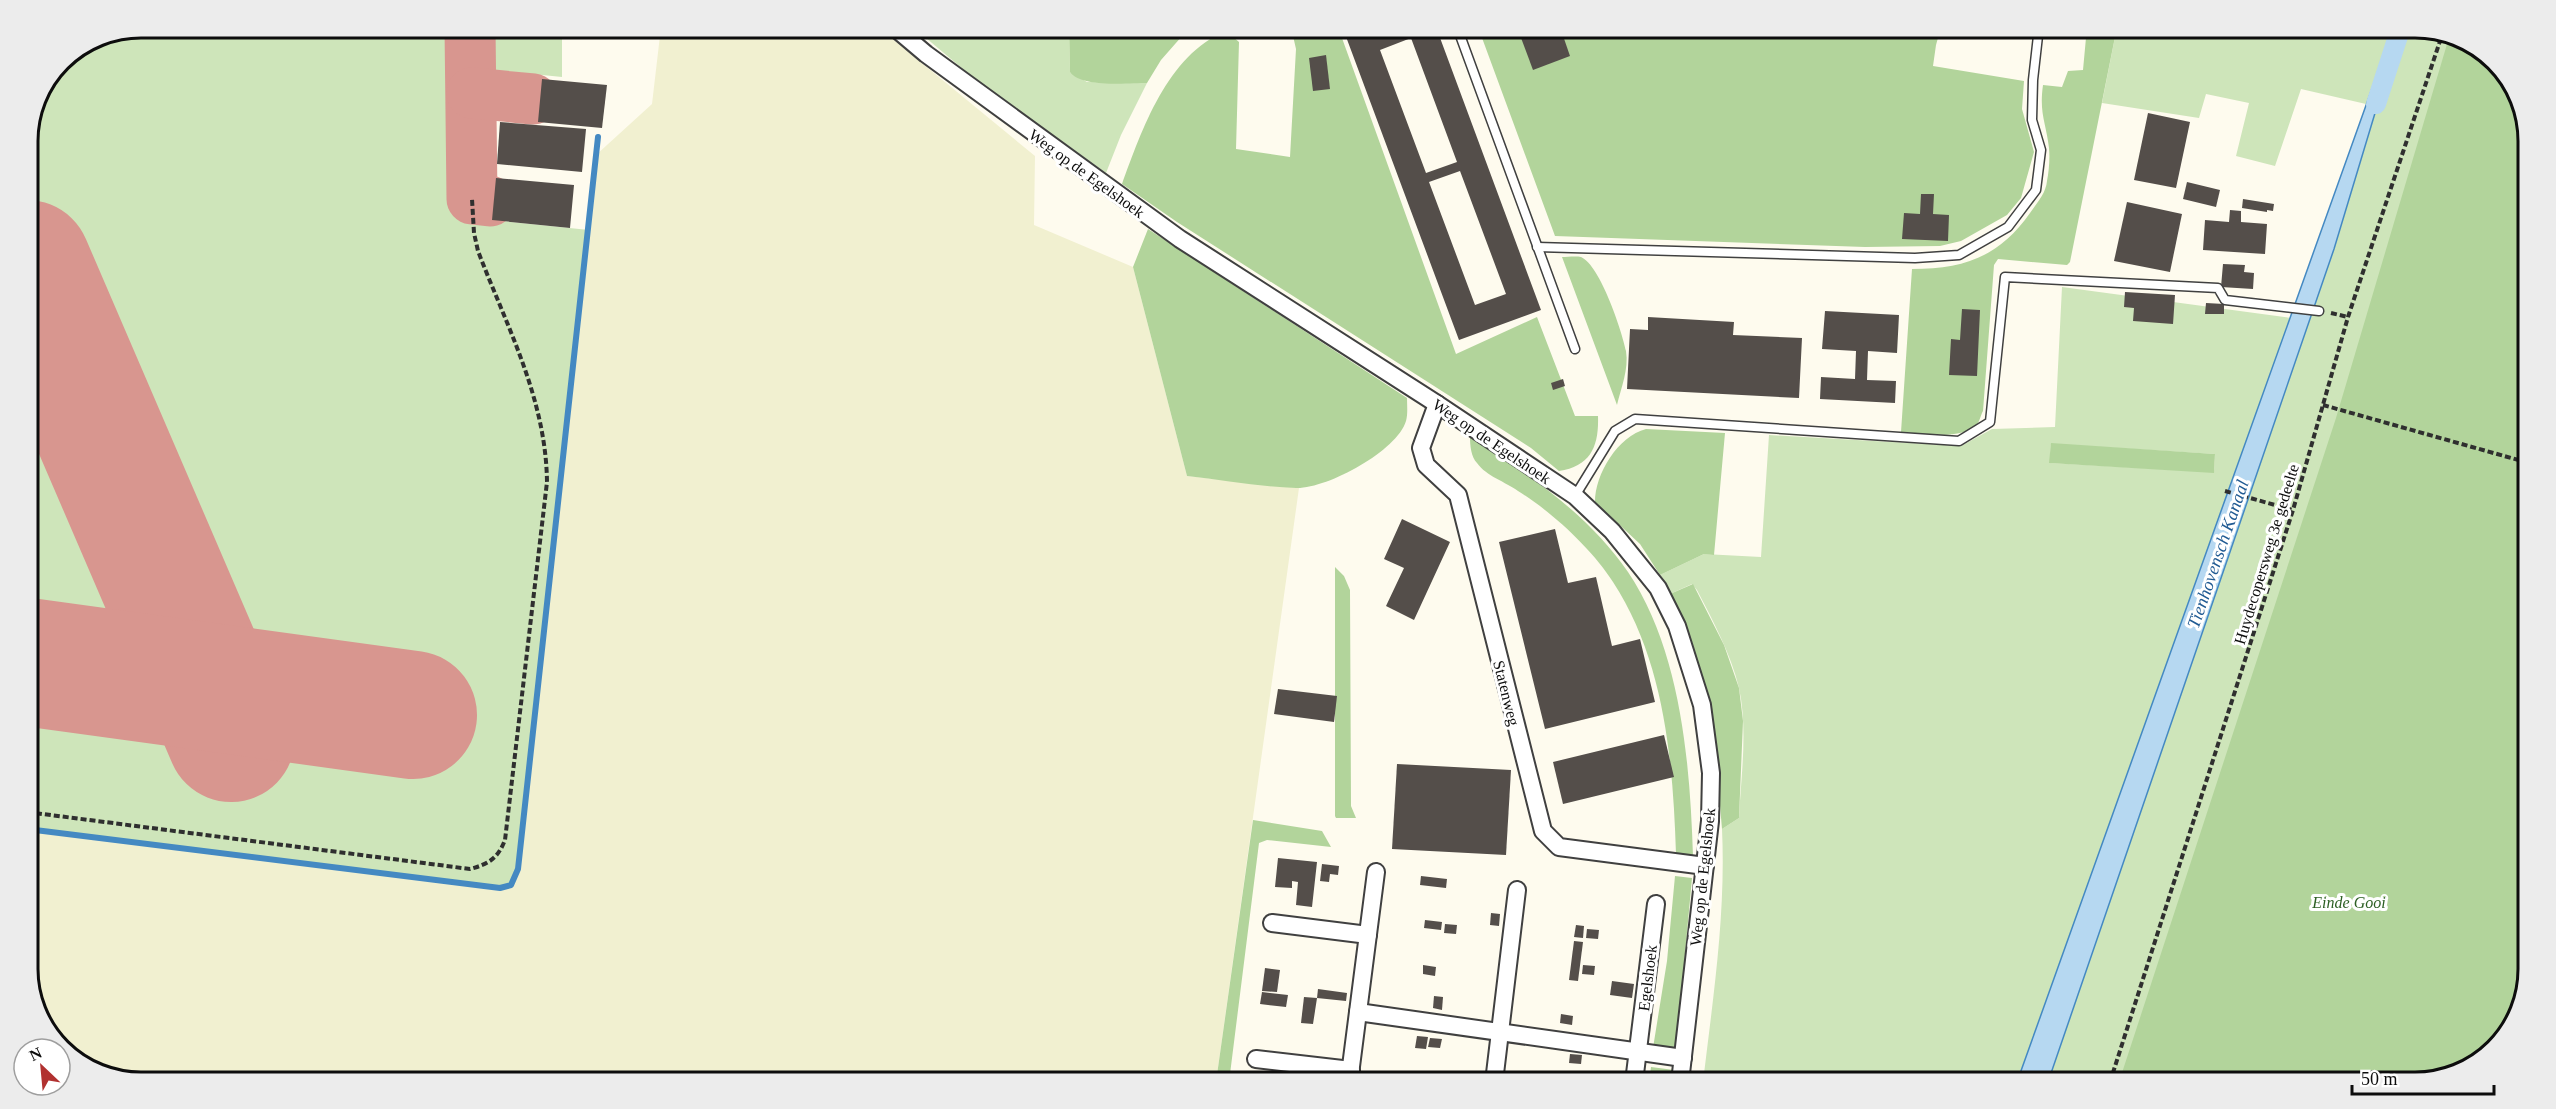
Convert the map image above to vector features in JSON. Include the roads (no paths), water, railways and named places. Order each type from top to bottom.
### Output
[{"type":"street","name":"Weg op de Egelshoek","points":[[908,38],[954,75],[1180,239],[1575,495],[1612,531],[1658,588],[1677,626],[1702,705],[1711,773],[1710,821],[1681,1072]]},
{"type":"street","name":"Statenweg","points":[[1437,404],[1421,448],[1426,465],[1458,495],[1543,831],[1559,847],[1705,866]]},
{"type":"street","points":[[1350,1072],[1376,872]]},
{"type":"street","points":[[1495,1072],[1517,890]]},
{"type":"street","name":"Egelshoek","points":[[1635,1072],[1656,904]]},
{"type":"street","points":[[1272,923],[1368,935]]},
{"type":"street","points":[[1358,1012],[1683,1058]]},
{"type":"street","points":[[1256,1059],[1328,1072]]},
{"type":"lane","points":[[1461,38],[1575,349]]},
{"type":"lane","points":[[1537,247],[1915,258],[1959,255],[2008,227],[2036,190],[2041,150],[2032,120],[2032,80],[2038,38]]},
{"type":"lane","points":[[1575,495],[1615,431],[1635,419],[1959,441],[1990,422],[2005,277],[2218,288],[2225,300],[2319,311]]},
{"type":"water","points":[[2390,38],[2398,38],[2334,249],[2051,1072],[2021,1072]]},
{"type":"waterway","name":"Tienhovensch Kanaal","points":[[2376,104],[2397,38]]},
{"type":"waterway","points":[[38,830],[500,888],[511,885],[518,869],[598,137]]},
{"type":"park label","name":"Einde Gooi","points":[[2349,902]]}]
